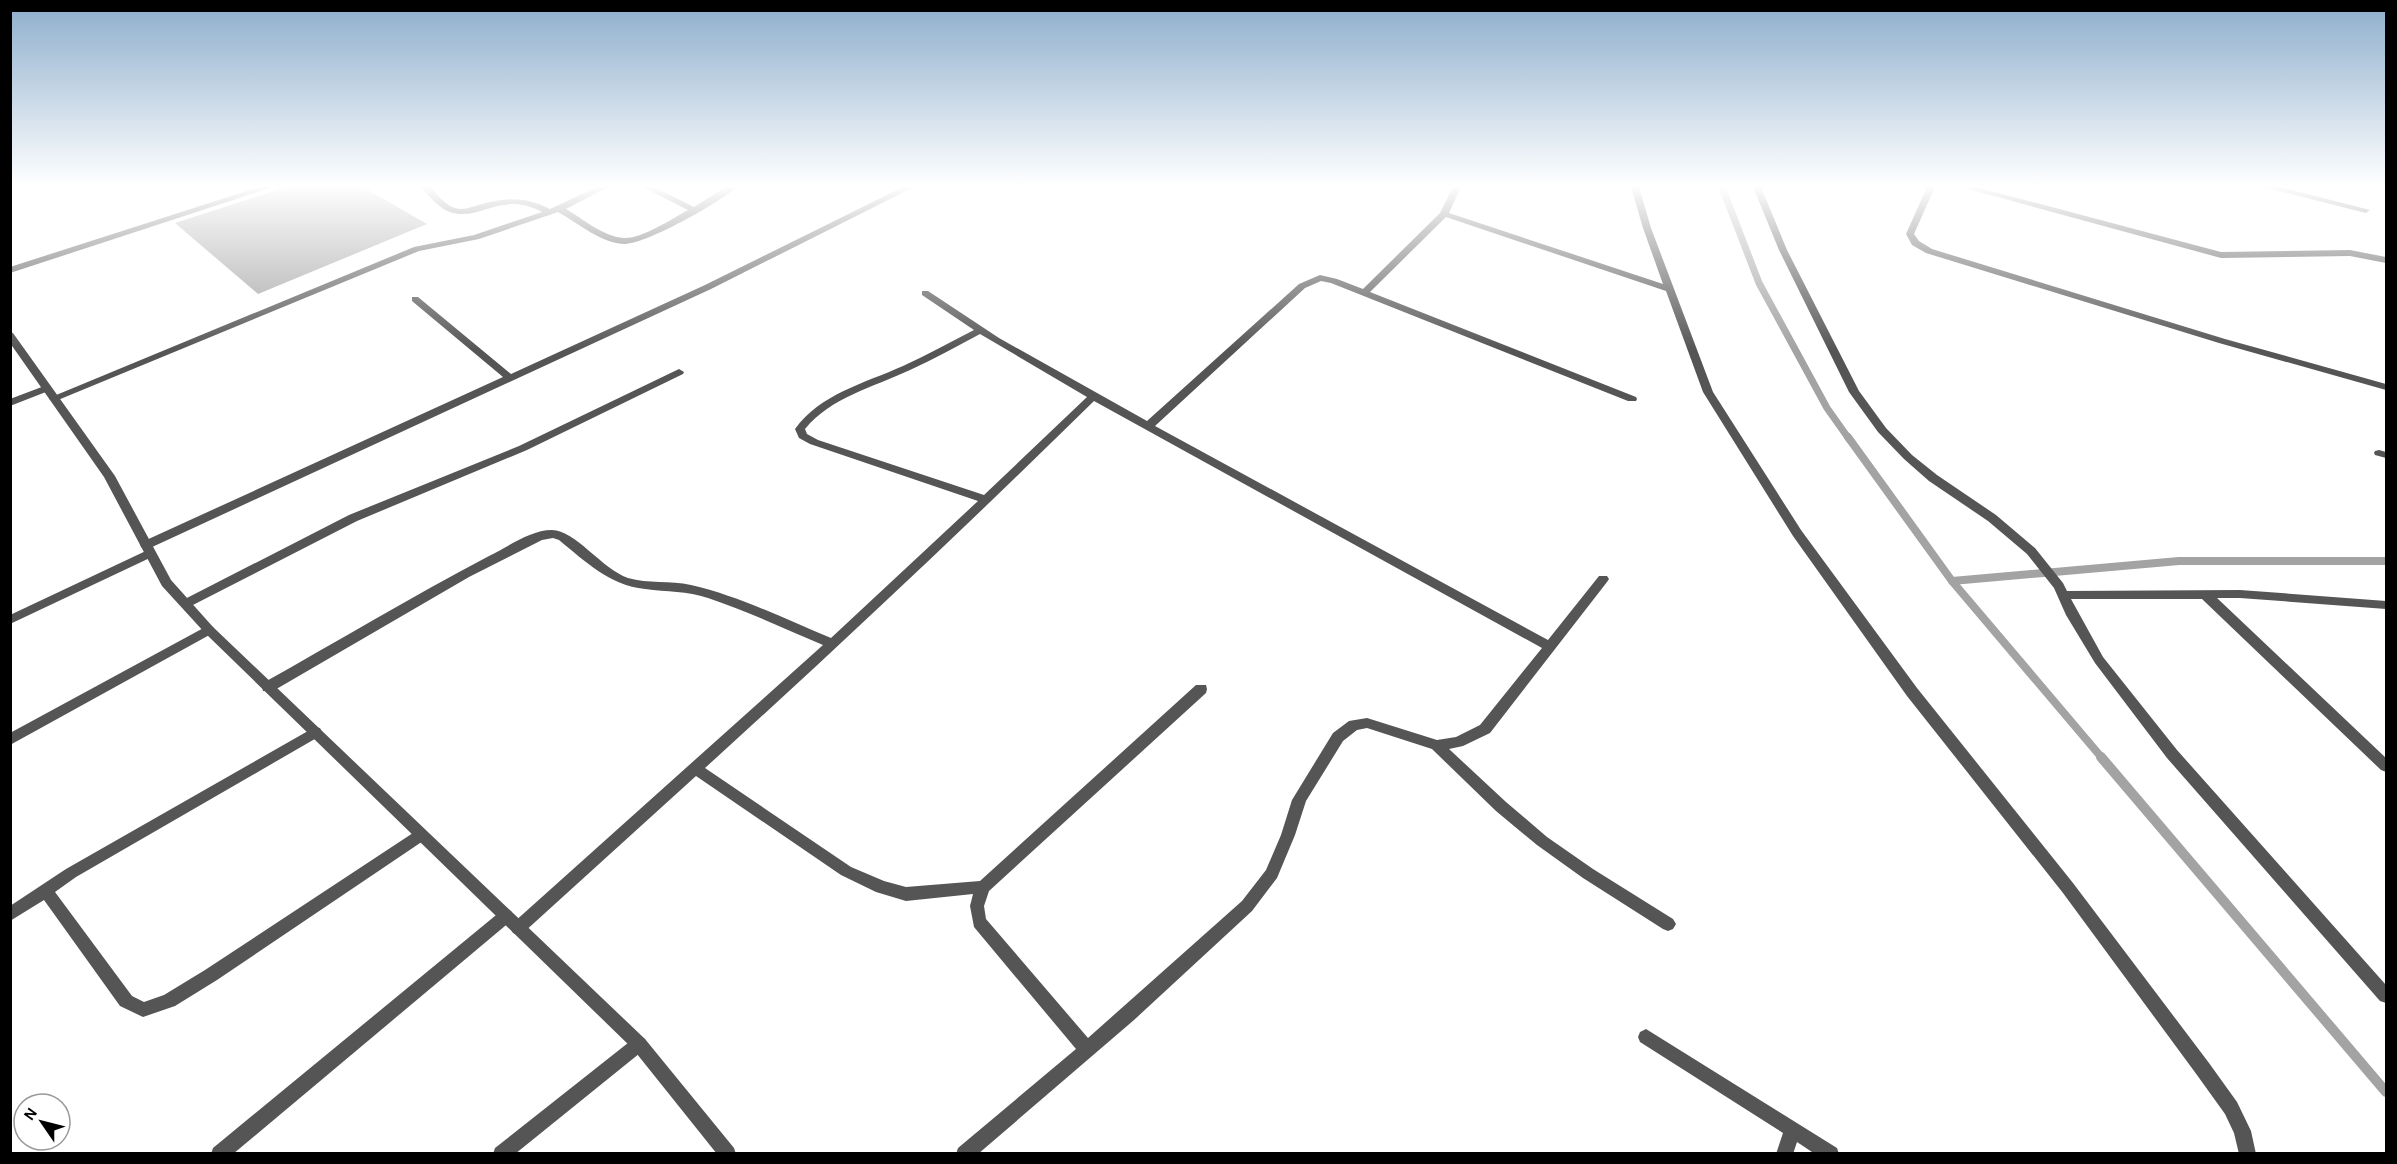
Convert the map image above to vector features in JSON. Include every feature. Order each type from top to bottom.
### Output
[{"type":"street","points":[[10,270],[99,241]]},
{"type":"street","points":[[10,403],[51,393],[417,249],[462,241]]},
{"type":"street","points":[[10,620],[148,549],[708,287],[800,241]]},
{"type":"street","points":[[1364,293],[1416,241]]},
{"type":"street","points":[[1528,241],[1670,289]]},
{"type":"street","points":[[1654,241],[1708,392],[1797,533],[1912,692],[2068,888],[2203,1069],[2231,1108],[2242,1131],[2248,1154]]},
{"type":"street","points":[[1780,241],[1854,392],[1882,430],[1908,458],[1992,518],[2031,551],[2061,591],[2099,660],[2172,754],[2386,996]]},
{"type":"street","points":[[1914,241],[1929,251],[2222,341],[2386,387]]},
{"type":"street","points":[[2170,241],[2222,255],[2350,253],[2386,260]]},
{"type":"street","points":[[1148,426],[1278,307],[1311,280],[1320,278],[1334,281],[1632,399]]},
{"type":"street","points":[[925,293],[980,330],[1093,396],[1550,647]]},
{"type":"street","points":[[415,299],[511,379]]},
{"type":"street","points":[[980,330],[907,368],[832,402],[806,420],[800,429],[803,436],[814,442],[987,500]]},
{"type":"street","points":[[10,335],[109,476],[166,583],[209,630],[639,1044],[728,1154]]},
{"type":"street","points":[[185,604],[353,518],[523,448],[679,372]]},
{"type":"street","points":[[219,1154],[512,922],[696,769],[834,644],[987,500],[1093,396]]},
{"type":"street","points":[[268,687],[465,574],[539,536],[553,534],[563,537],[602,570],[624,581],[644,585],[688,588],[713,595],[834,644]]},
{"type":"street","points":[[964,1154],[1196,955],[1247,906],[1272,874],[1299,800],[1338,737],[1354,725],[1367,723],[1437,745],[1458,742],[1485,729],[1603,579]]},
{"type":"street","points":[[2061,591],[2240,594],[2386,605]]},
{"type":"street","points":[[2205,594],[2386,766]]},
{"type":"street","points":[[10,740],[209,630]]},
{"type":"street","points":[[1087,1049],[979,922],[977,906],[983,887],[1201,689]]},
{"type":"street","points":[[10,915],[71,873],[315,732]]},
{"type":"street","points":[[1437,745],[1542,842],[1668,924]]},
{"type":"street","points":[[696,769],[846,871],[881,887],[906,894],[983,887]]},
{"type":"street","points":[[46,891],[126,1001],[143,1010],[170,1001],[202,981],[421,835]]},
{"type":"street","points":[[1646,1037],[1831,1154]]},
{"type":"street","points":[[501,1154],[639,1044]]},
{"type":"street","points":[[1784,1154],[1793,1130]]},
{"type":"shaded area","points":[[196,241],[385,241],[258,294]]},
{"type":"waterway","points":[[1743,241],[1759,283],[1827,408],[1849,439]]},
{"type":"waterway","points":[[1848,437],[1952,581]]},
{"type":"waterway","points":[[1952,581],[2179,561],[2386,561]]},
{"type":"waterway","points":[[1952,581],[2102,758]]},
{"type":"waterway","points":[[2101,757],[2386,1092]]}]
